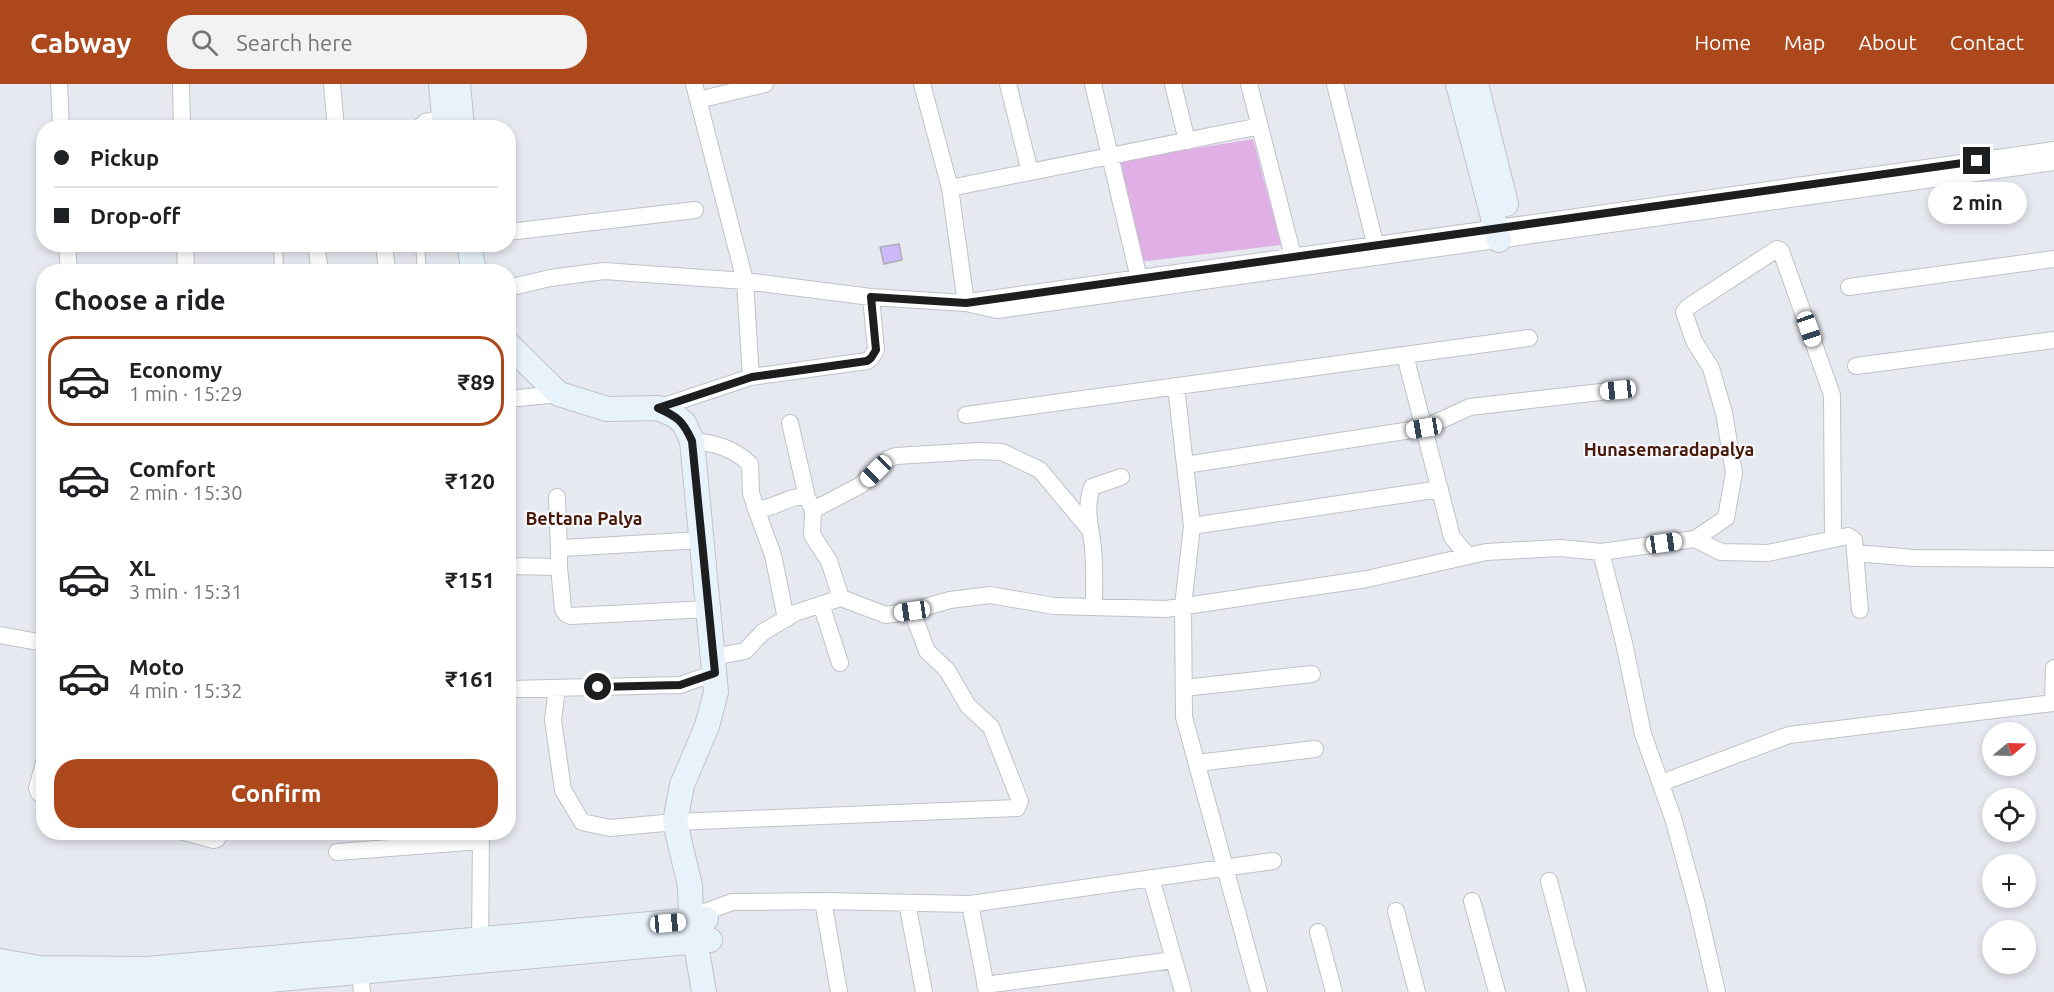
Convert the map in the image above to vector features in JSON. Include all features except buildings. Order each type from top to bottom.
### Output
[{"type":"street","points":[[59,84],[61,120]]},
{"type":"street","points":[[181,84],[182,120]]},
{"type":"street","points":[[332,84],[335,120]]},
{"type":"street","points":[[441,84],[450,120]]},
{"type":"street","points":[[452,120],[458,84]]},
{"type":"street","points":[[752,377],[745,281],[696,92],[765,84]]},
{"type":"street","points":[[922,84],[950,188],[966,303]]},
{"type":"street","points":[[1008,84],[1030,172]]},
{"type":"street","points":[[1093,84],[1140,285]]},
{"type":"street","points":[[1173,84],[1187,141]]},
{"type":"street","points":[[1249,84],[1294,263]]},
{"type":"street","points":[[1335,84],[1377,251]]},
{"type":"street","points":[[1458,84],[1505,233]]},
{"type":"street","points":[[1476,84],[1505,233]]},
{"type":"street","points":[[950,188],[1260,126]]},
{"type":"street","points":[[516,286],[550,278],[604,271],[745,281],[871,297],[966,303],[997,310],[1140,285],[1505,233],[2054,150]]},
{"type":"street","points":[[1505,233],[2054,162]]},
{"type":"street","points":[[516,231],[695,210]]},
{"type":"street","points":[[516,689],[680,685],[714,665],[746,651],[763,632],[795,613],[841,598],[886,615],[912,611],[950,600],[990,595],[1054,606],[1166,609],[1232,601],[1284,590],[1367,579],[1486,552],[1560,548],[1601,552],[1695,538],[1726,518],[1734,473],[1724,414],[1711,368],[1694,341],[1684,312],[1688,307],[1777,249],[1781,251],[1832,396],[1833,539]]},
{"type":"street","points":[[1849,287],[2054,259]]},
{"type":"street","points":[[966,303],[1140,285]]},
{"type":"street","points":[[516,398],[559,394],[607,409],[658,408],[752,377],[867,361],[876,350],[871,297]]},
{"type":"street","points":[[966,415],[1529,338]]},
{"type":"street","points":[[1856,366],[2054,340]]},
{"type":"street","points":[[516,352],[559,394]]},
{"type":"street","points":[[1405,355],[1452,537],[1468,556]]},
{"type":"street","points":[[1176,387],[1192,526],[1183,606],[1184,717],[1259,992]]},
{"type":"street","points":[[1185,465],[1424,428],[1470,407],[1618,390]]},
{"type":"street","points":[[658,408],[674,415],[684,423],[692,441],[716,692],[707,726],[682,785],[675,822],[719,992]]},
{"type":"street","points":[[790,423],[810,503],[812,535],[829,561],[841,598]]},
{"type":"street","points":[[692,441],[710,442],[738,452],[750,464],[751,493],[772,551],[786,619]]},
{"type":"street","points":[[756,509],[764,509],[798,496],[810,503],[861,485],[888,459],[896,456],[978,451],[1002,452],[1040,470],[1090,530]]},
{"type":"street","points":[[1094,607],[1089,499],[1092,487],[1121,477]]},
{"type":"street","points":[[1192,526],[1440,489]]},
{"type":"street","points":[[556,496],[563,609],[566,614],[571,616],[708,609]]},
{"type":"street","points":[[1695,538],[1721,552],[1768,553],[1852,537],[1860,610]]},
{"type":"street","points":[[559,558],[563,548],[701,540]]},
{"type":"street","points":[[1601,552],[1624,643],[1643,734],[1673,818],[1697,904],[1717,992]]},
{"type":"street","points":[[1855,553],[1914,558],[2054,559]]},
{"type":"street","points":[[516,565],[559,558]]},
{"type":"street","points":[[821,604],[840,663]]},
{"type":"street","points":[[557,688],[553,720],[563,790],[582,822],[610,828],[675,822],[1017,808],[1020,801],[991,727],[968,706],[947,670],[927,651],[912,611]]},
{"type":"street","points":[[0,634],[36,641]]},
{"type":"street","points":[[1661,783],[1789,735],[2054,703],[2054,668]]},
{"type":"street","points":[[1184,688],[1312,674]]},
{"type":"street","points":[[1197,763],[1315,749]]},
{"type":"street","points":[[337,852],[453,840]]},
{"type":"street","points":[[480,950],[482,840]]},
{"type":"street","points":[[0,961],[40,968],[147,969],[480,950],[701,927],[732,902],[970,904],[1273,861]]},
{"type":"street","points":[[1151,878],[1183,992]]},
{"type":"street","points":[[1549,881],[1578,992]]},
{"type":"street","points":[[822,901],[839,992]]},
{"type":"street","points":[[1472,901],[1497,992]]},
{"type":"street","points":[[907,903],[924,992]]},
{"type":"street","points":[[970,904],[986,989],[1174,960]]},
{"type":"street","points":[[1396,912],[1417,992]]},
{"type":"street","points":[[701,927],[704,992]]},
{"type":"street","points":[[1318,932],[1335,992]]},
{"type":"street","points":[[0,983],[38,989],[148,991],[361,982],[480,950]]},
{"type":"shaded area","points":[[1253,139],[1281,245],[1139,262],[1117,161]]},
{"type":"district","name":"Hunasemaradapalya","points":[[1669,450]]},
{"type":"district","name":"Bettana Palya","points":[[584,519]]},
{"type":"route","points":[[598,687],[680,685],[715,673],[692,441],[684,423],[674,415],[658,408],[752,377],[867,361],[876,350],[871,297],[966,303],[1977,161]]}]
